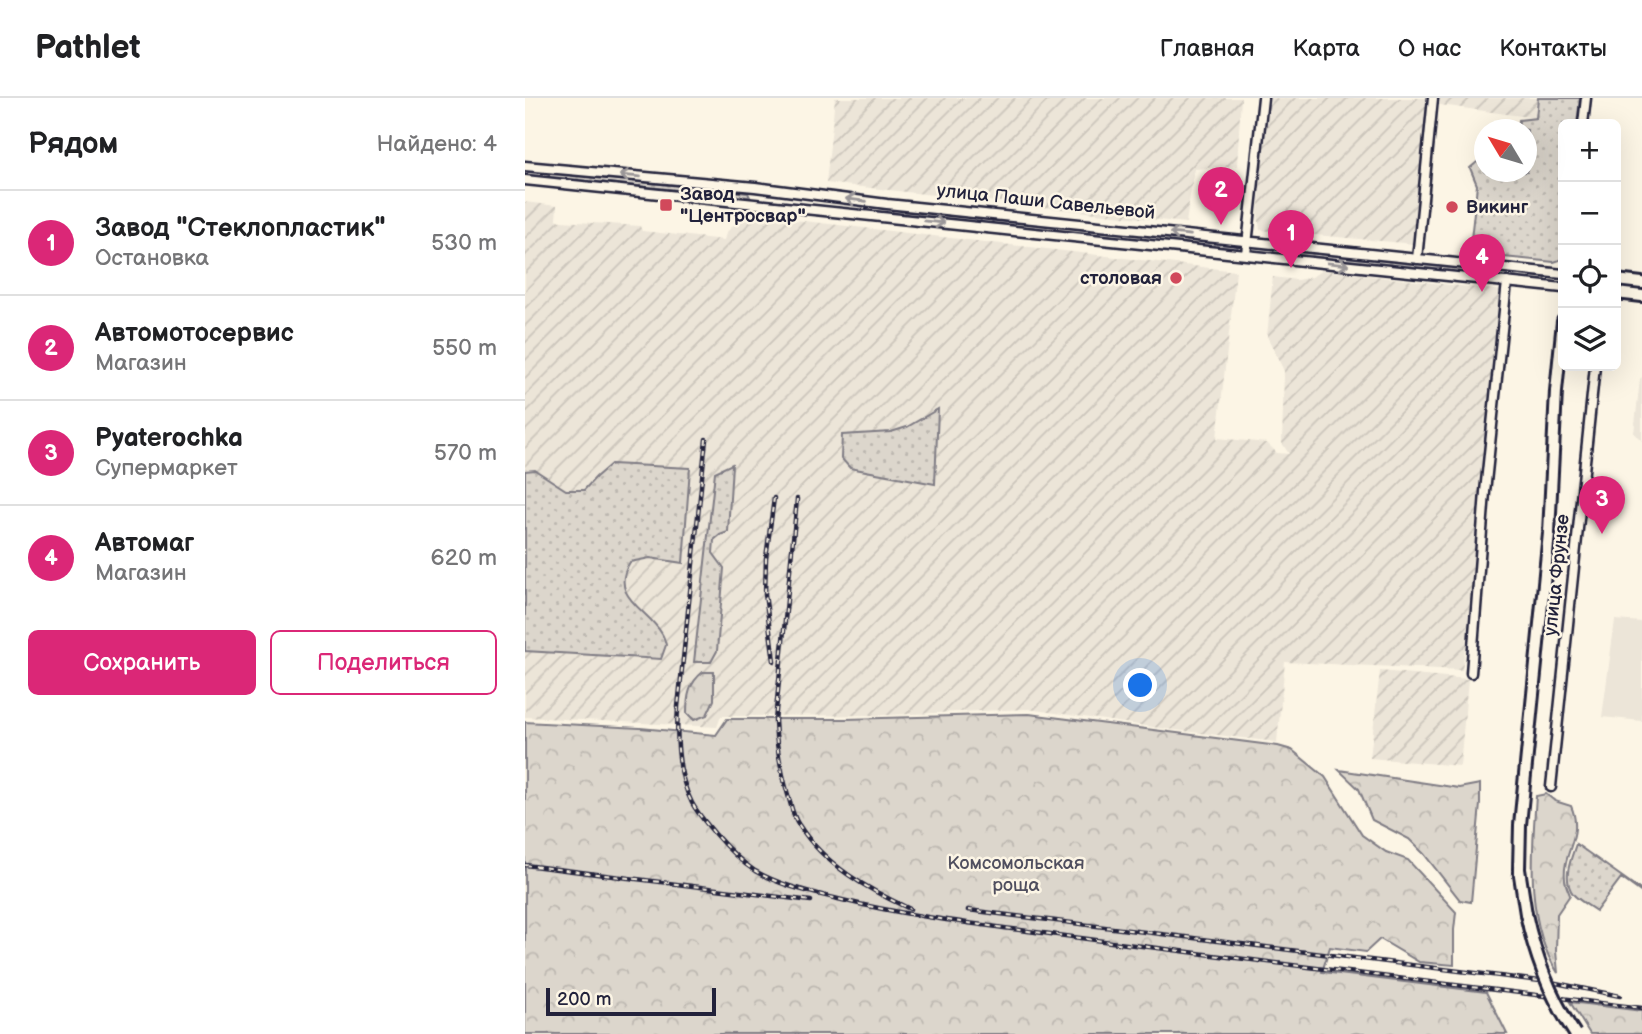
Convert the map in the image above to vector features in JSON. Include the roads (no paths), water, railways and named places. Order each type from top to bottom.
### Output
[{"type":"main road","points":[[1621,280],[1642,282]]},
{"type":"main road","points":[[1621,294],[1642,296]]},
{"type":"main road","points":[[1558,371],[1549,533],[1520,825],[1519,869],[1535,949],[1560,1009],[1575,1034]]},
{"type":"street","points":[[1246,254],[1263,98]]},
{"type":"street","points":[[1417,259],[1433,98]]},
{"type":"street","points":[[1584,119],[1586,98]]},
{"type":"street","name":"улица Паши Савельевой","points":[[525,166],[755,187],[887,204],[1558,273]]},
{"type":"street","name":"улица Паши Савельевой","points":[[525,180],[1558,287]]},
{"type":"street","points":[[753,204],[755,187]]},
{"type":"street","points":[[885,217],[887,204]]},
{"type":"street","points":[[1273,257],[1268,250],[1274,243]]},
{"type":"street","points":[[1471,673],[1485,492],[1507,282]]},
{"type":"street","name":"улица Фрунзе","points":[[1551,787],[1594,371]]},
{"type":"railway","points":[[706,439],[678,707],[679,756],[683,780],[697,811],[729,849],[755,871],[785,885],[817,894],[941,919],[1642,1008]]},
{"type":"railway","points":[[774,498],[766,558],[765,594],[774,661]]},
{"type":"railway","points":[[797,499],[775,721],[779,758],[791,807],[797,822],[809,839],[834,864],[863,885],[910,909]]},
{"type":"railway","points":[[525,865],[811,901]]},
{"type":"railway","points":[[968,910],[1556,983],[1620,996]]},
{"type":"place","name":"Завод \"Центросвар\"","points":[[666,205]]},
{"type":"place","name":"Викинг","points":[[1452,207]]},
{"type":"place","name":"Автомотосервис","points":[[1221,225]]},
{"type":"place","name":"Завод \"Стеклопластик\"","points":[[1291,268]]},
{"type":"place","name":"столовая","points":[[1176,278]]},
{"type":"place","name":"Автомаг","points":[[1482,292]]},
{"type":"place","name":"Pyaterochka","points":[[1602,534]]},
{"type":"park label","name":"Комсомольская роща","points":[[1016,874]]}]
